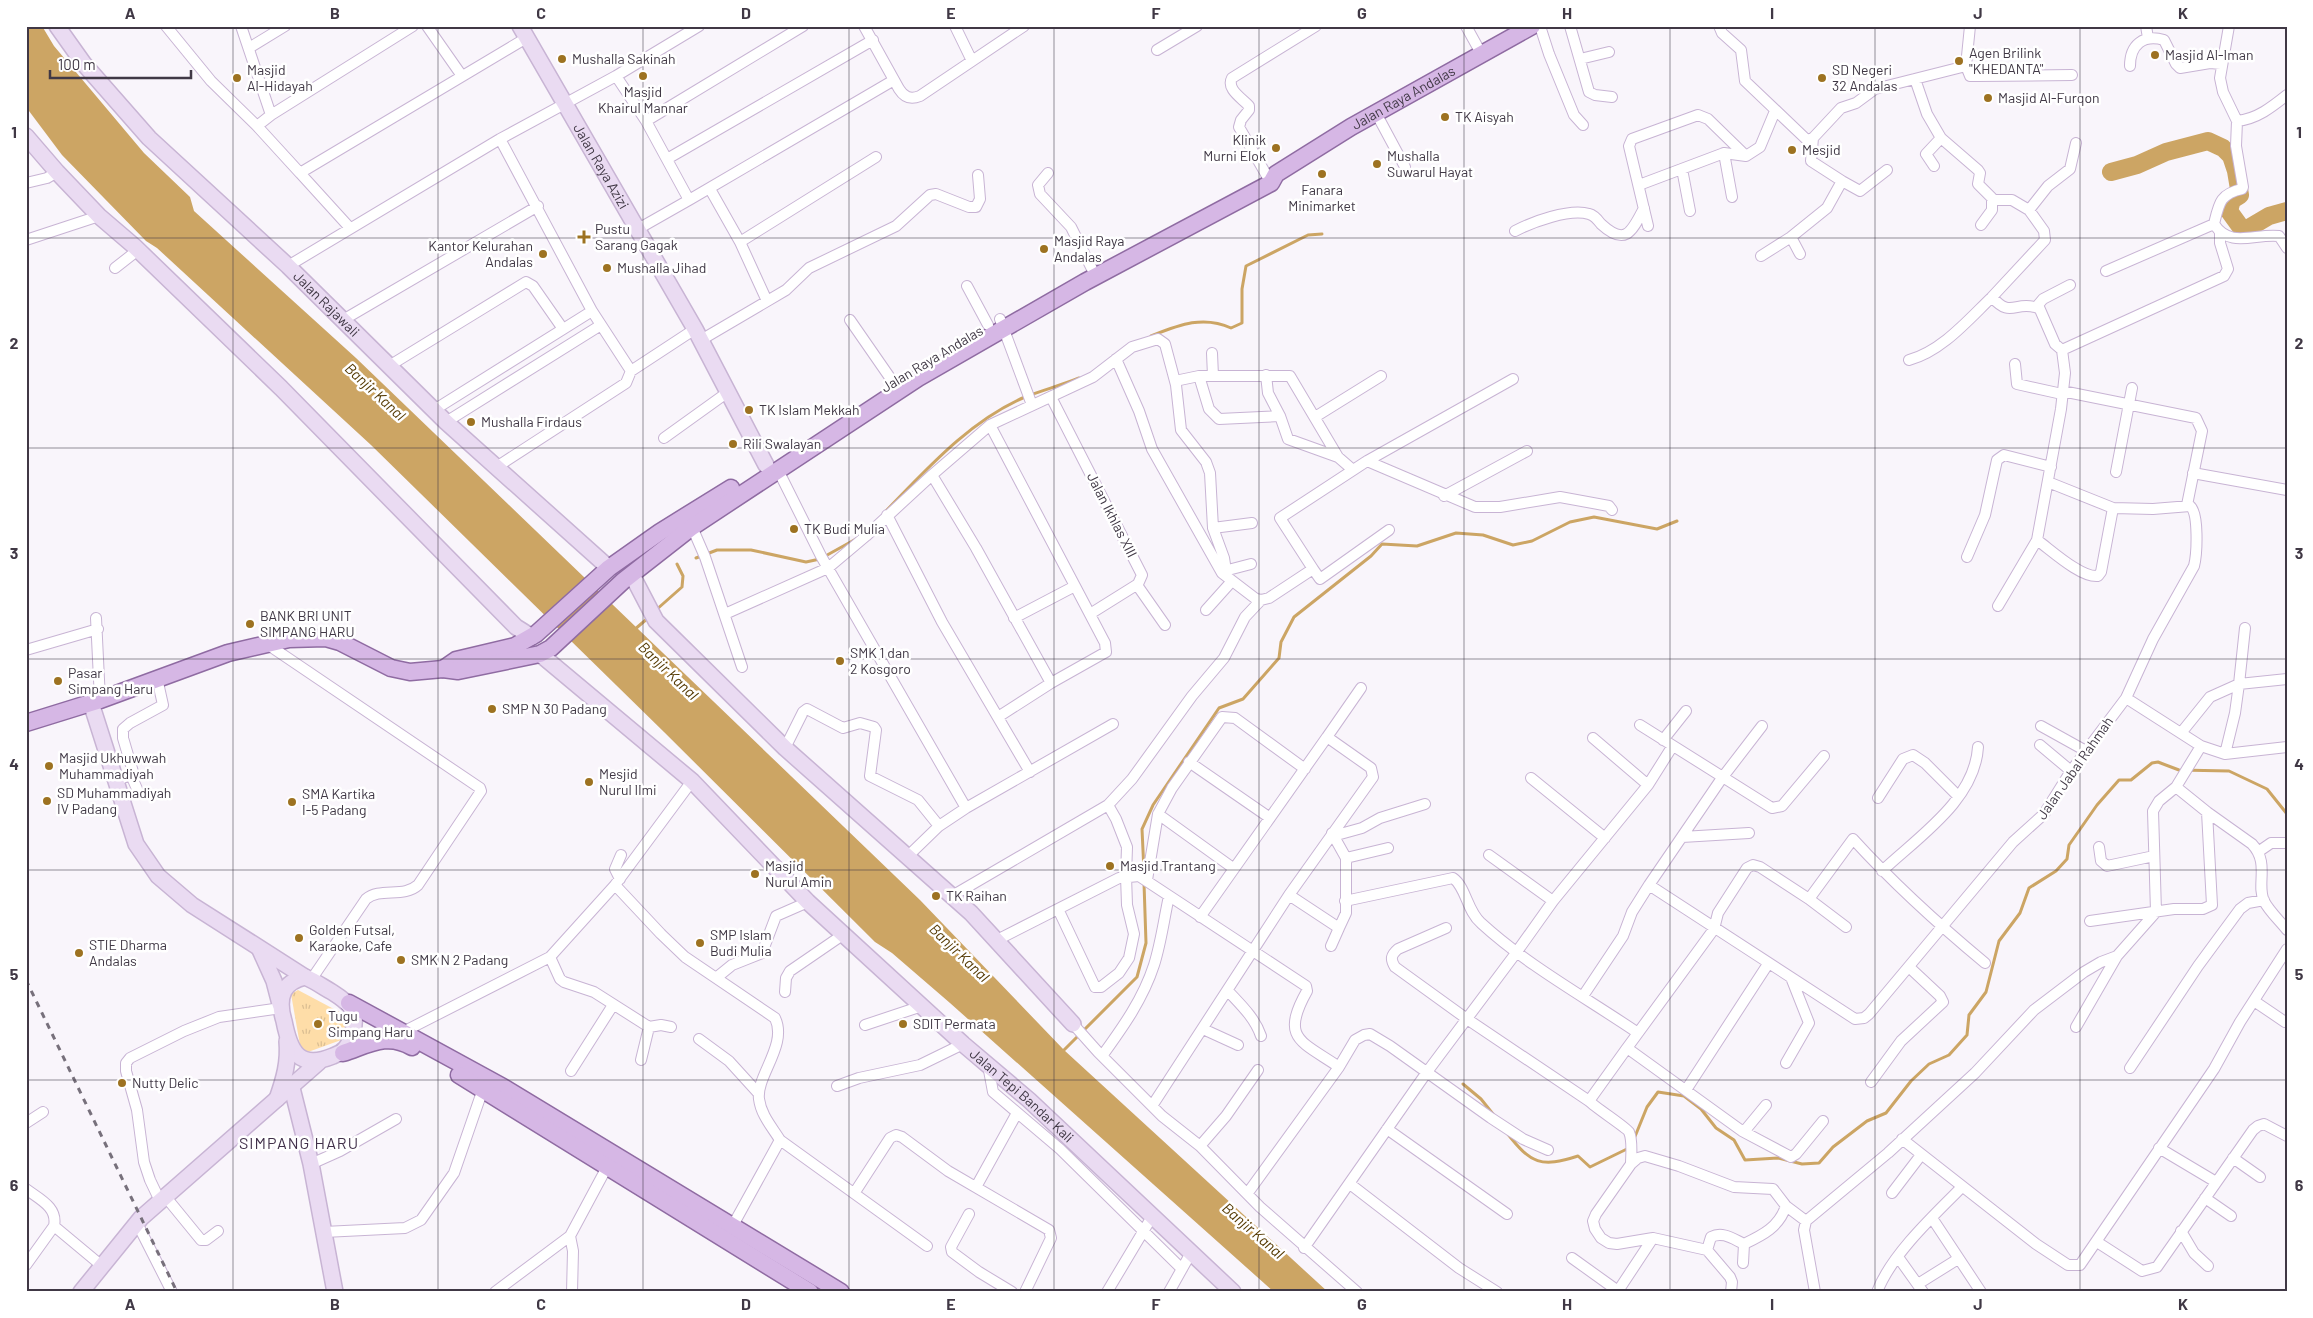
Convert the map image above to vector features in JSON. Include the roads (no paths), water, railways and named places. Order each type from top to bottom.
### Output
[{"type":"main road","name":"Jalan Raya Andalas","points":[[443,669],[456,660],[515,646],[534,636],[606,570],[689,522],[844,421],[942,363],[997,324],[1271,177],[1376,113],[1532,26]]},
{"type":"main road","name":"Jalan Raya Andalas","points":[[844,421],[893,382],[1092,269],[1183,225]]},
{"type":"main road","name":"Jalan Raya Andalas","points":[[546,651],[689,522]]},
{"type":"main road","points":[[26,723],[95,701],[228,653],[266,643],[306,638],[326,638],[401,670],[421,672],[443,669],[458,671],[546,651]]},
{"type":"main road","points":[[349,1003],[398,1035],[503,1087],[696,1212],[810,1292]]},
{"type":"main road","points":[[343,1053],[398,1035]]},
{"type":"main road","points":[[398,1035],[409,1045],[607,1167],[696,1212],[732,1227],[841,1292]]},
{"type":"street","name":"Jalan Rajawali","points":[[57,26],[84,64],[149,138],[288,266],[446,422],[606,570]]},
{"type":"street","points":[[166,26],[211,81],[257,126],[350,228]]},
{"type":"street","points":[[241,26],[271,115]]},
{"type":"street","points":[[249,48],[285,26]]},
{"type":"street","points":[[257,126],[271,115],[413,26]]},
{"type":"street","points":[[426,26],[462,76]]},
{"type":"street","points":[[288,266],[500,139],[616,76],[699,26]]},
{"type":"street","points":[[646,120],[803,26]]},
{"type":"street","points":[[864,26],[902,93],[910,98],[915,98],[1024,26]]},
{"type":"street","points":[[955,26],[972,61]]},
{"type":"street","points":[[1157,50],[1197,26]]},
{"type":"street","points":[[1271,177],[1239,127],[1241,120],[1249,110],[1249,106],[1230,87],[1230,82],[1232,78],[1316,26]]},
{"type":"street","points":[[1466,26],[1482,55]]},
{"type":"street","points":[[1540,26],[1549,54],[1574,115],[1583,125]]},
{"type":"street","points":[[1570,26],[1591,94],[1612,97]]},
{"type":"street","points":[[1719,26],[1722,32],[1741,50],[1745,81],[1805,139],[1813,138]]},
{"type":"street","points":[[1970,26],[1966,66],[1970,76],[2072,75]]},
{"type":"street","points":[[2146,26],[2148,38]]},
{"type":"street","points":[[2062,350],[2224,276],[2228,269],[2217,228],[2222,198],[2237,190],[2243,183],[2236,146],[2237,120],[2221,84],[2221,64],[2229,26]]},
{"type":"street","points":[[300,173],[462,76],[524,32]]},
{"type":"street","name":"Jalan Raya Azizi","points":[[524,32],[638,229],[772,468]]},
{"type":"street","points":[[2130,66],[2132,50],[2137,43],[2148,38],[2164,40],[2180,68],[2210,63],[2221,64]]},
{"type":"street","points":[[667,159],[873,40]]},
{"type":"street","points":[[1580,59],[1609,52]]},
{"type":"street","points":[[1887,170],[1860,191],[1842,182],[1812,162],[1810,157],[1813,138],[1840,108],[1856,103],[1875,89],[1966,66]]},
{"type":"street","points":[[616,76],[646,120],[689,200]]},
{"type":"street","points":[[1909,360],[1930,352],[1944,341],[1992,297],[2045,240],[2044,231],[2029,210],[2012,200],[1993,200],[1978,184],[1980,173],[1978,170],[1941,138],[1927,114],[1915,79]]},
{"type":"street","points":[[638,229],[710,189],[894,80]]},
{"type":"street","points":[[2237,120],[2247,120],[2264,112],[2287,95]]},
{"type":"street","points":[[1639,185],[1724,153],[1746,156],[1760,147],[1775,111]]},
{"type":"street","points":[[1376,113],[1405,167]]},
{"type":"street","points":[[1648,226],[1629,146],[1632,139],[1690,116],[1698,115],[1708,118],[1746,156]]},
{"type":"street","points":[[26,136],[99,216],[138,250],[281,388],[516,627],[534,636]]},
{"type":"street","points":[[1934,166],[1926,154],[1941,138]]},
{"type":"street","points":[[500,139],[538,206],[592,310],[631,372]]},
{"type":"street","points":[[2029,210],[2048,186],[2070,169],[2076,142]]},
{"type":"street","points":[[1724,153],[1732,197]]},
{"type":"street","points":[[740,242],[876,157]]},
{"type":"street","points":[[1682,169],[1690,211]]},
{"type":"street","points":[[26,183],[47,178],[57,172]]},
{"type":"street","points":[[1048,173],[1038,185],[1040,194],[1071,227],[1092,269]]},
{"type":"street","points":[[496,468],[626,382],[631,372],[698,335],[768,301],[786,290],[808,268],[896,226],[930,195],[936,194],[969,207],[976,207],[980,199],[978,175]]},
{"type":"street","points":[[1762,256],[1791,237],[1829,206],[1842,182]]},
{"type":"street","points":[[710,189],[740,242],[768,301]]},
{"type":"street","points":[[1981,225],[1992,210],[1993,200]]},
{"type":"street","points":[[343,320],[538,206]]},
{"type":"street","points":[[1515,231],[1546,218],[1583,213],[1591,215],[1615,234],[1624,235],[1632,231],[1644,208]]},
{"type":"street","points":[[26,240],[99,216]]},
{"type":"street","points":[[2217,228],[2235,238],[2284,236],[2287,248]]},
{"type":"street","points":[[2106,271],[2217,228]]},
{"type":"street","points":[[1791,237],[1800,254]]},
{"type":"street","points":[[115,268],[138,250]]},
{"type":"street","points":[[389,366],[526,282],[531,283],[563,329]]},
{"type":"street","points":[[2038,308],[2043,298],[2070,285]]},
{"type":"street","points":[[967,286],[997,324],[1030,399]]},
{"type":"street","points":[[1992,297],[2001,308],[2027,306],[2038,308]]},
{"type":"street","points":[[1998,606],[2037,540],[2051,467],[2062,393],[2064,359],[2062,350],[2055,344],[2038,308]]},
{"type":"street","points":[[434,410],[592,310]]},
{"type":"street","points":[[850,320],[893,382]]},
{"type":"street","points":[[446,422],[601,325]]},
{"type":"street","points":[[725,614],[825,563],[866,536],[887,515],[990,425],[1030,399],[1051,396],[1093,377],[1132,347],[1160,340],[1165,344],[1175,381],[1181,430],[1206,462],[1210,473],[1213,528],[1229,576]]},
{"type":"street","points":[[1212,353],[1213,376]]},
{"type":"street","points":[[519,357],[528,371]]},
{"type":"street","points":[[1116,359],[1139,411],[1155,455],[1222,573],[1229,576],[1253,597],[1261,600]]},
{"type":"street","points":[[2015,364],[2017,384],[2196,418],[2202,431],[2187,505],[2153,509],[2113,508],[2048,482]]},
{"type":"street","points":[[1266,375],[1268,393],[1280,416],[1285,434],[1290,441],[1338,457]]},
{"type":"street","points":[[1175,381],[1199,376],[1286,375],[1292,378],[1338,457],[1353,470]]},
{"type":"street","points":[[1199,376],[1209,409],[1219,420],[1280,416]]},
{"type":"street","points":[[1315,417],[1381,376]]},
{"type":"street","points":[[1389,530],[1320,579],[1280,518],[1367,461],[1513,379]]},
{"type":"street","points":[[2116,472],[2132,388]]},
{"type":"street","points":[[664,438],[728,392]]},
{"type":"street","name":"Jalan Ikhlas XIII","points":[[1051,396],[1140,570],[1141,578],[1137,585]]},
{"type":"street","points":[[990,425],[1106,646],[1106,652],[1051,683],[998,717]]},
{"type":"street","points":[[1444,496],[1527,451]]},
{"type":"street","points":[[1967,557],[1985,515],[1997,460],[2004,455],[2051,467]]},
{"type":"street","points":[[1367,461],[1444,496],[1482,508],[1526,504],[1560,497],[1610,506],[1612,510]]},
{"type":"street","points":[[772,468],[966,808]]},
{"type":"street","points":[[2193,473],[2287,490]]},
{"type":"street","points":[[932,475],[976,548],[1051,683]]},
{"type":"street","name":"Jalan Jabal Rahmah","points":[[1648,885],[1792,980],[1859,1020],[1869,1014],[2013,842],[2044,814],[2071,772],[2126,698],[2153,639],[2196,560],[2194,511],[2192,507],[2187,505]]},
{"type":"street","points":[[2037,540],[2076,568],[2088,574],[2098,576],[2101,572],[2113,508]]},
{"type":"street","points":[[887,515],[942,622],[1030,772]]},
{"type":"street","points":[[689,522],[703,553],[742,667]]},
{"type":"street","points":[[1213,528],[1252,523]]},
{"type":"street","points":[[1206,610],[1229,576],[1251,564]]},
{"type":"street","points":[[952,896],[1108,805],[1132,779],[1192,696],[1224,658],[1245,617],[1261,600],[1269,598],[1312,569]]},
{"type":"street","points":[[627,578],[652,615],[784,748],[952,896],[997,940],[1100,1054],[1152,1106],[1200,1146],[1304,1248],[1357,1292]]},
{"type":"street","points":[[1090,614],[1137,585],[1165,626]]},
{"type":"street","points":[[1014,618],[1075,586]]},
{"type":"street","points":[[81,1292],[138,1223],[163,1199],[292,1088],[319,1062],[343,1053],[350,1042],[355,1026],[354,1013],[349,1003],[260,950],[192,905],[158,876],[136,844],[116,782],[95,701],[98,629],[96,618]]},
{"type":"street","points":[[498,651],[516,627]]},
{"type":"street","points":[[2225,754],[2239,684],[2245,628]]},
{"type":"street","points":[[26,650],[98,629]]},
{"type":"street","points":[[266,643],[481,790],[481,794],[418,885],[408,891],[371,895],[366,899],[308,978],[288,985],[284,991],[281,1006]]},
{"type":"street","name":"Jalan Tepi Bandar Kali","points":[[546,651],[692,782],[808,902],[963,1044],[1029,1100],[1192,1251],[1232,1292]]},
{"type":"street","points":[[137,789],[131,775],[131,762],[122,733],[126,725],[163,705],[157,678]]},
{"type":"street","points":[[2181,734],[2210,697],[2239,684],[2287,679]]},
{"type":"street","points":[[1200,917],[1306,769],[1361,688]]},
{"type":"street","points":[[2126,698],[2201,746],[2225,754],[2287,747]]},
{"type":"street","points":[[784,748],[806,710],[843,728],[860,722],[874,727],[876,730],[870,776],[918,800],[939,826]]},
{"type":"street","points":[[1663,740],[1686,711]]},
{"type":"street","points":[[1144,879],[1154,825],[1158,814],[1189,762],[1222,717],[1231,716],[1306,769]]},
{"type":"street","points":[[907,857],[939,826],[966,808],[1113,724]]},
{"type":"street","points":[[1640,725],[1769,807],[1779,807],[1824,756]]},
{"type":"street","points":[[1583,996],[1623,936],[1632,912],[1648,885],[1722,778],[1762,726]]},
{"type":"street","points":[[2041,726],[2086,751]]},
{"type":"street","points":[[1152,1106],[1289,895],[1373,774],[1371,768],[1327,737]]},
{"type":"street","points":[[1593,738],[1648,785]]},
{"type":"street","points":[[2040,746],[2071,772]]},
{"type":"street","points":[[2076,1027],[2117,956],[2156,912],[2153,811],[2159,801],[2176,787],[2201,746]]},
{"type":"street","points":[[1304,1248],[1427,1072],[1553,901],[1648,785],[1672,747]]},
{"type":"street","points":[[1882,871],[1936,820],[1969,783],[1977,762],[1978,747]]},
{"type":"street","points":[[1878,798],[1903,759],[1913,755],[1925,763],[1958,796]]},
{"type":"street","points":[[1189,762],[1270,818]]},
{"type":"street","points":[[116,782],[131,775]]},
{"type":"street","points":[[1531,778],[1605,838]]},
{"type":"street","points":[[398,1035],[550,957],[617,882],[692,782]]},
{"type":"street","points":[[2176,787],[2252,844],[2258,852],[2262,868],[2264,900],[2287,930]]},
{"type":"street","points":[[1332,835],[1362,828],[1380,818],[1425,804]]},
{"type":"street","points":[[1058,909],[1086,972],[1095,986],[1101,988],[1119,973],[1129,958],[1134,934],[1127,905],[1127,847],[1116,819],[1108,805]]},
{"type":"street","points":[[2090,921],[2156,912],[2203,909],[2212,906],[2207,812]]},
{"type":"street","points":[[1158,814],[1234,868]]},
{"type":"street","points":[[1682,837],[1749,833]]},
{"type":"street","points":[[1331,946],[1345,916],[1346,858],[1332,835]]},
{"type":"street","points":[[1809,899],[1853,839],[1882,871],[1942,927],[1985,963]]},
{"type":"street","points":[[2258,852],[2271,844],[2287,843]]},
{"type":"street","points":[[2099,847],[2101,861],[2107,866],[2154,856]]},
{"type":"street","points":[[1346,858],[1388,848]]},
{"type":"street","points":[[621,855],[615,868],[617,882],[672,945],[716,978],[776,1018],[778,1023],[776,1044],[759,1094]]},
{"type":"street","points":[[1489,855],[1553,901]]},
{"type":"street","points":[[1589,1101],[1714,929],[1718,913],[1747,868],[1753,865],[1760,866],[1846,927]]},
{"type":"street","points":[[997,940],[1126,876],[1144,879],[1306,986],[1307,991],[1294,1022],[1297,1036],[1303,1043],[1339,1067]]},
{"type":"street","points":[[1345,901],[1453,878],[1458,882],[1472,915],[1516,953],[1638,1033]]},
{"type":"street","points":[[1289,895],[1339,928]]},
{"type":"street","points":[[1100,1054],[1128,1020],[1146,984],[1154,964],[1170,896]]},
{"type":"street","points":[[2130,1068],[2198,966],[2240,909],[2248,903],[2264,900]]},
{"type":"street","points":[[716,978],[732,965],[762,953],[776,916],[808,902]]},
{"type":"street","points":[[1446,928],[1398,949],[1392,955],[1391,961],[1395,967],[1627,1129],[1630,1137],[1631,1160],[1596,1214],[1594,1221],[1595,1230],[1601,1238],[1617,1244],[1653,1238],[1707,1250],[1730,1276],[1733,1287],[1731,1292]]},
{"type":"street","points":[[785,992],[786,978],[790,971],[844,934]]},
{"type":"street","points":[[1902,1139],[2036,1244],[2068,1265],[2080,1266],[2214,1069],[2287,948]]},
{"type":"street","points":[[260,950],[274,981],[287,1038],[292,1051],[304,1060],[319,1062]]},
{"type":"street","points":[[1815,1292],[1804,1230],[1806,1221],[1902,1139],[1975,1073],[2034,1010],[2084,972],[2101,962],[2117,956]]},
{"type":"street","points":[[550,957],[560,979],[594,992],[649,1027],[661,1025],[671,1027]]},
{"type":"street","points":[[1686,1090],[1768,964]]},
{"type":"street","points":[[1871,1082],[1901,1041],[1943,1002],[1940,996],[1909,967]]},
{"type":"street","points":[[1786,1063],[1809,1022],[1792,980]]},
{"type":"street","points":[[1228,991],[1246,1009],[1257,1025],[1261,1036]]},
{"type":"street","points":[[2254,1000],[2285,1022]]},
{"type":"street","points":[[571,1071],[613,1005]]},
{"type":"street","points":[[218,1231],[206,1240],[201,1240],[163,1199],[150,1180],[144,1162],[137,1110],[126,1071],[126,1062],[130,1058],[184,1031],[219,1017],[281,1006]]},
{"type":"street","points":[[866,1025],[922,1006]]},
{"type":"street","points":[[641,1060],[649,1027]]},
{"type":"street","points":[[1203,1029],[1238,1045]]},
{"type":"street","points":[[1247,1194],[1339,1067],[1355,1040],[1370,1034],[1523,1139],[1548,1150]]},
{"type":"street","points":[[276,1100],[287,1067],[287,1038]]},
{"type":"street","points":[[699,1039],[730,1061],[759,1094],[765,1119],[780,1140],[855,1192],[927,1246]]},
{"type":"street","points":[[837,1086],[859,1078],[920,1065],[963,1044]]},
{"type":"street","points":[[1627,1048],[1724,1120],[1791,1157],[1796,1154],[1823,1121]]},
{"type":"street","points":[[988,1065],[993,1092],[1060,1149],[1182,1269]]},
{"type":"street","points":[[1200,1146],[1226,1116],[1258,1070]]},
{"type":"street","points":[[292,1088],[311,1164],[335,1292]]},
{"type":"street","points":[[324,1232],[405,1228],[421,1220],[454,1173],[483,1089]]},
{"type":"street","points":[[1742,1131],[1747,1128],[1766,1105]]},
{"type":"street","points":[[26,1123],[43,1112]]},
{"type":"street","points":[[976,1187],[1017,1113]]},
{"type":"street","points":[[311,1164],[340,1151],[396,1119]]},
{"type":"street","points":[[2097,1242],[2142,1271],[2150,1271],[2157,1267],[2216,1182],[2258,1126],[2264,1124],[2287,1136]]},
{"type":"street","points":[[1387,1129],[1507,1214]]},
{"type":"street","points":[[855,1192],[890,1138],[902,1137],[948,1170],[1041,1224],[1051,1233],[1051,1238],[1025,1292]]},
{"type":"street","points":[[732,1227],[780,1140]]},
{"type":"street","points":[[2159,1148],[2216,1182]]},
{"type":"street","points":[[1892,1193],[1921,1155]]},
{"type":"street","points":[[1631,1160],[1645,1156],[1679,1166],[1734,1187],[1768,1187],[1777,1192],[1786,1206],[1806,1221]]},
{"type":"street","points":[[2234,1158],[2260,1177]]},
{"type":"street","points":[[495,1292],[570,1236],[607,1167]]},
{"type":"street","points":[[1350,1184],[1459,1268],[1497,1292]]},
{"type":"street","points":[[1877,1292],[1886,1273],[1898,1257],[1962,1187]]},
{"type":"street","points":[[26,1189],[50,1207],[54,1215],[54,1226],[26,1265]]},
{"type":"street","points":[[2205,1198],[2231,1216]]},
{"type":"street","points":[[1744,1244],[1779,1223],[1786,1206]]},
{"type":"street","points":[[969,1214],[952,1247],[952,1252],[979,1272],[1012,1292]]},
{"type":"street","points":[[1107,1292],[1152,1215]]},
{"type":"street","points":[[1932,1218],[1981,1292]]},
{"type":"street","points":[[138,1223],[172,1292]]},
{"type":"street","points":[[54,1226],[102,1266]]},
{"type":"street","points":[[2181,1232],[2194,1254],[2208,1266]]},
{"type":"street","points":[[1707,1250],[1711,1237],[1717,1234],[1725,1234],[1744,1244]]},
{"type":"street","points":[[570,1236],[573,1251],[572,1292]]},
{"type":"street","points":[[1572,1258],[1619,1291],[1653,1238]]},
{"type":"street","points":[[1743,1263],[1744,1244]]},
{"type":"street","points":[[1169,1292],[1192,1251]]},
{"type":"street","points":[[1898,1257],[1920,1288],[1958,1259]]},
{"type":"water","name":"Banjir Kanal","points":[[26,26],[42,26],[54,46],[144,153],[190,197],[194,211],[356,358],[920,900],[1064,1050],[1328,1292],[1274,1292],[950,1003],[892,953],[875,942],[371,445],[157,248],[146,241],[62,155],[26,107]]},
{"type":"waterway","points":[[2111,172],[2137,165],[2166,152],[2208,141],[2223,148],[2231,156],[2240,195],[2232,200],[2229,211],[2242,229],[2247,229],[2269,216],[2287,211]]},
{"type":"waterway","points":[[1151,336],[1191,323],[1211,322],[1231,328],[1242,323],[1242,289],[1246,266],[1308,235],[1322,234]]},
{"type":"waterway","points":[[884,513],[949,448],[985,419],[1025,397],[1079,378]]},
{"type":"waterway","points":[[1144,872],[1142,829],[1153,805],[1219,708],[1243,699],[1279,658],[1281,642],[1294,617],[1371,556],[1382,544],[1417,546],[1456,533],[1483,535],[1513,545],[1532,541],[1570,522],[1594,517],[1657,529],[1677,521]]},
{"type":"waterway","points":[[696,558],[717,550],[751,550],[806,562],[820,559],[856,539]]},
{"type":"waterway","points":[[656,610],[682,587],[683,576],[677,564]]},
{"type":"waterway","points":[[634,630],[648,618]]},
{"type":"waterway","points":[[1634,1139],[1647,1107],[1658,1092],[1684,1096],[1701,1109],[1716,1128],[1734,1140],[1745,1160],[1778,1158],[1802,1164],[1819,1163],[1833,1147],[1867,1121],[1886,1113],[1911,1081],[1929,1064],[1949,1055],[1967,1035],[1969,1015],[1986,992],[1999,941],[2020,913],[2029,888],[2056,871],[2067,859],[2069,845],[2097,805],[2119,780],[2131,780],[2152,763],[2158,762],[2179,770],[2229,771],[2267,789],[2287,814]]},
{"type":"waterway","points":[[1062,1052],[1137,977],[1146,943],[1144,883]]},
{"type":"waterway","points":[[1463,1084],[1481,1099],[1493,1114]]},
{"type":"waterway","points":[[1507,1133],[1530,1157],[1546,1162],[1555,1162],[1578,1156],[1590,1167],[1629,1148]]},
{"type":"railway","points":[[26,980],[177,1292]]},
{"type":"place","name":"Masjid Al-Iman","points":[[2155,55]]},
{"type":"place","name":"Mushalla Sakinah","points":[[562,59]]},
{"type":"place","name":"Agen Brilink \"KHEDANTA\"","points":[[1959,61]]},
{"type":"place","name":"Masjid Khairul Mannar","points":[[643,76]]},
{"type":"place","name":"Masjid Al-Hidayah","points":[[237,78]]},
{"type":"place","name":"SD Negeri 32 Andalas","points":[[1822,78]]},
{"type":"place","name":"Masjid Al-Furqon","points":[[1988,98]]},
{"type":"place","name":"TK Aisyah","points":[[1445,117]]},
{"type":"place","name":"Klinik Murni Elok","points":[[1276,148]]},
{"type":"place","name":"Mesjid","points":[[1792,150]]},
{"type":"place","name":"Mushalla Suwarul Hayat","points":[[1377,164]]},
{"type":"place","name":"Fanara Minimarket","points":[[1322,174]]},
{"type":"place","name":"Pustu Sarang Gagak","points":[[584,237]]},
{"type":"place","name":"Masjid Raya Andalas","points":[[1044,249]]},
{"type":"place","name":"Kantor Kelurahan Andalas","points":[[543,254]]},
{"type":"place","name":"Mushalla Jihad","points":[[607,268]]},
{"type":"place","name":"TK Islam Mekkah","points":[[749,410]]},
{"type":"place","name":"Mushalla Firdaus","points":[[471,422]]},
{"type":"place","name":"Rili Swalayan","points":[[733,444]]},
{"type":"place","name":"TK Budi Mulia","points":[[794,529]]},
{"type":"place","name":"BANK BRI UNIT SIMPANG HARU","points":[[250,624]]},
{"type":"place","name":"SMK 1 dan 2 Kosgoro","points":[[840,661]]},
{"type":"place","name":"Pasar Simpang Haru","points":[[58,681]]},
{"type":"place","name":"SMP N 30 Padang","points":[[492,709]]},
{"type":"place","name":"Masjid Ukhuwwah Muhammadiyah","points":[[49,766]]},
{"type":"place","name":"Mesjid Nurul Ilmi","points":[[589,782]]},
{"type":"place","name":"SD Muhammadiyah IV Padang","points":[[47,801]]},
{"type":"place","name":"SMA Kartika I-5 Padang","points":[[292,802]]},
{"type":"place","name":"Masjid Trantang","points":[[1110,866]]},
{"type":"place","name":"Masjid Nurul Amin","points":[[755,874]]},
{"type":"place","name":"TK Raihan","points":[[936,896]]},
{"type":"place","name":"Golden Futsal, Karaoke, Cafe","points":[[299,938]]},
{"type":"place","name":"SMP Islam Budi Mulia","points":[[700,943]]},
{"type":"place","name":"STIE Dharma Andalas","points":[[79,953]]},
{"type":"place","name":"SMK N 2 Padang","points":[[401,960]]},
{"type":"place","name":"Tugu Simpang Haru","points":[[318,1024]]},
{"type":"place","name":"SDIT Permata","points":[[903,1024]]},
{"type":"place","name":"Nutty Delic","points":[[122,1083]]},
{"type":"district","name":"SIMPANG HARU","points":[[299,1143]]}]
